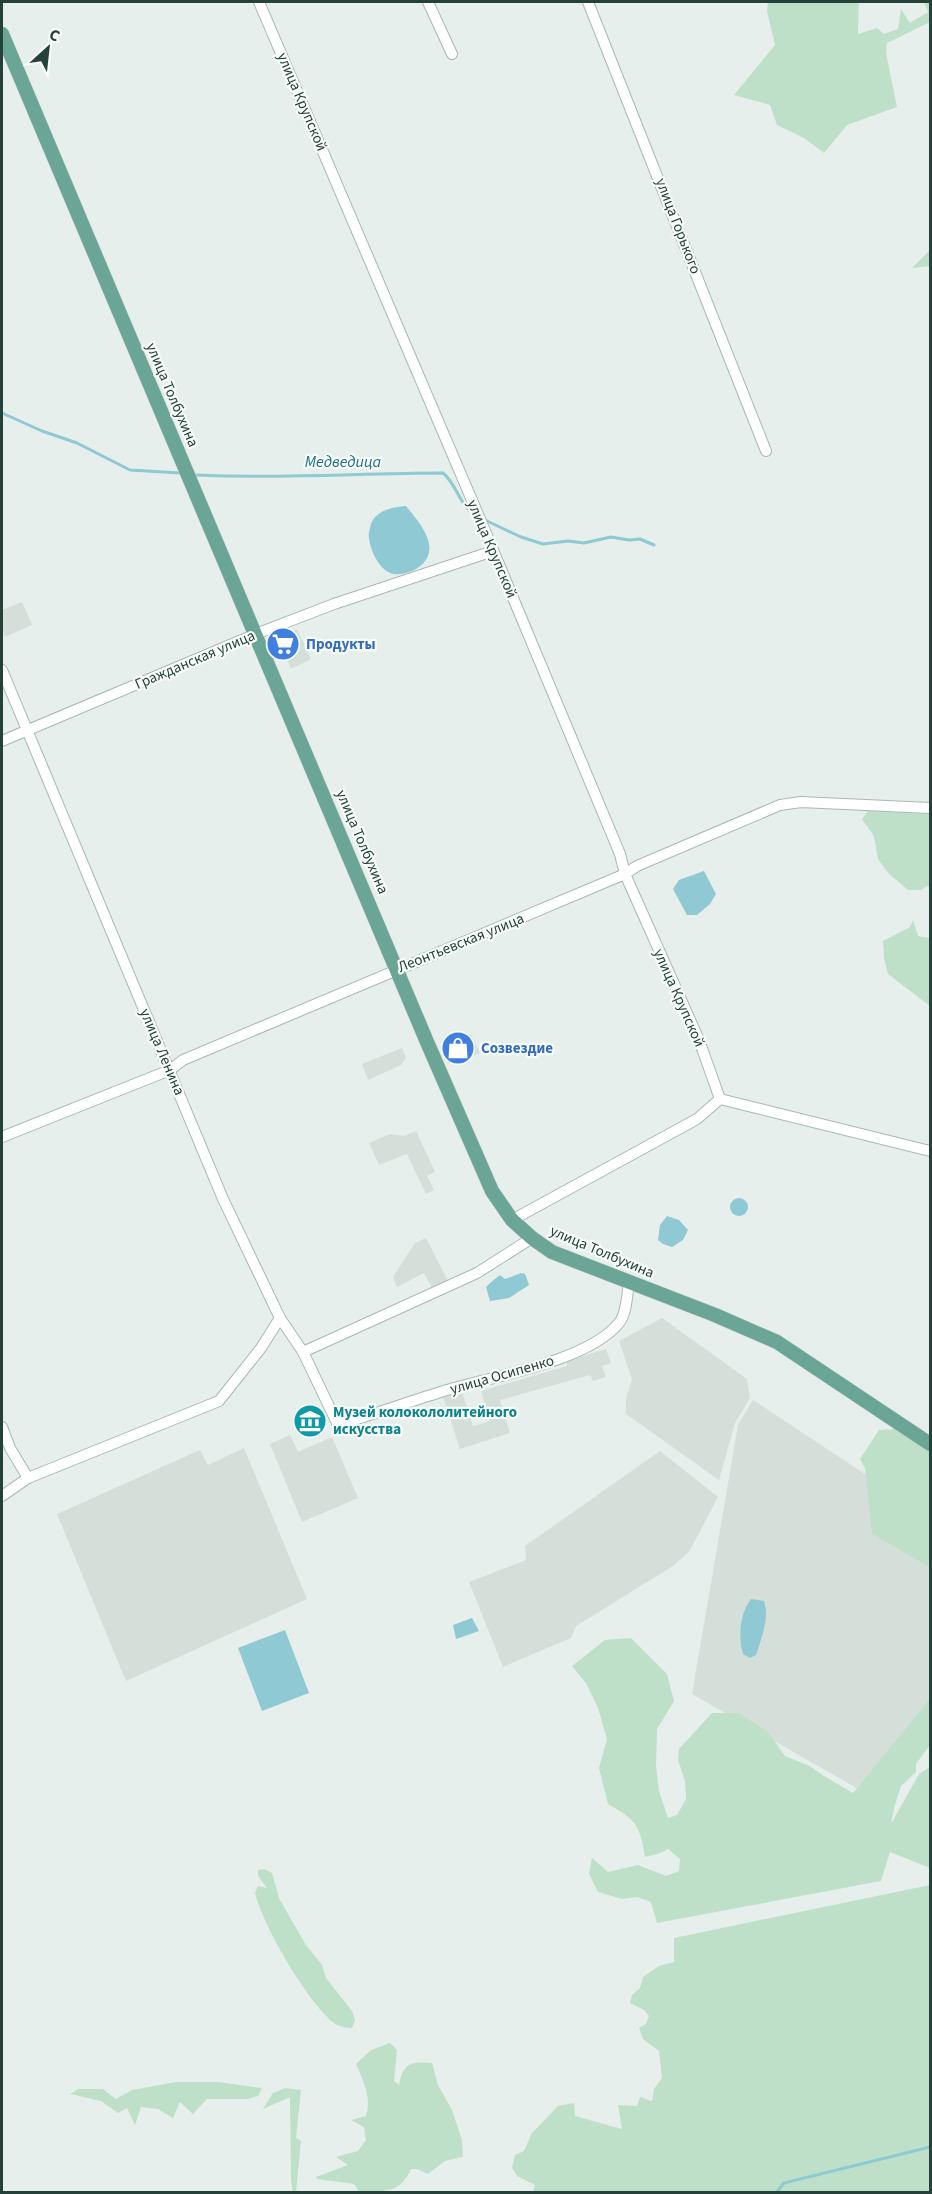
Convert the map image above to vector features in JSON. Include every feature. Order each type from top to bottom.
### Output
[{"type":"main road","name":"улица Толбухина","points":[[2,33],[492,1191],[512,1220],[552,1252],[715,1315],[777,1342],[930,1444]]},
{"type":"street","name":"улица Крупской","points":[[259,2],[620,854],[625,874],[699,1040],[720,1099]]},
{"type":"street","points":[[428,2],[452,54]]},
{"type":"street","name":"улица Горького","points":[[588,2],[766,451]]},
{"type":"street","name":"Гражданская улица","points":[[2,741],[256,634],[334,604],[493,552]]},
{"type":"street","name":"улица Ленина","points":[[2,670],[223,1199],[280,1318],[303,1352],[338,1425]]},
{"type":"street","name":"Леонтьевская улица","points":[[2,1137],[170,1070],[183,1060],[625,874],[637,866],[780,805],[801,802],[930,808]]},
{"type":"street","points":[[512,1220],[697,1119],[720,1099],[930,1151]]},
{"type":"street","points":[[303,1352],[477,1273],[532,1238]]},
{"type":"street","name":"улица Осипенко","points":[[338,1425],[447,1390],[569,1356],[585,1349],[619,1324],[629,1283]]},
{"type":"street","points":[[2,1496],[28,1478],[219,1401],[261,1348],[280,1318]]},
{"type":"street","points":[[2,1427],[6,1450],[28,1478]]},
{"type":"shaded area","points":[[22,602],[32,625],[5,637],[2,628],[2,610]]},
{"type":"shaded area","points":[[297,629],[311,659],[291,669],[277,637]]},
{"type":"shaded area","points":[[471,1034],[480,1053],[457,1062],[450,1044]]},
{"type":"shaded area","points":[[402,1048],[406,1058],[401,1065],[368,1080],[362,1064]]},
{"type":"shaded area","points":[[416,1131],[435,1172],[427,1176],[434,1190],[426,1194],[407,1154],[379,1165],[369,1143],[390,1134],[404,1136]]},
{"type":"shaded area","points":[[426,1238],[448,1281],[433,1289],[424,1273],[397,1287],[393,1277],[415,1243]]},
{"type":"shaded area","points":[[662,1318],[747,1379],[750,1398],[735,1423],[719,1480],[626,1414],[626,1399],[632,1379],[619,1341]]},
{"type":"shaded area","points":[[606,1349],[611,1363],[602,1366],[606,1377],[593,1381],[590,1375],[500,1400],[510,1433],[460,1449],[443,1397],[462,1392],[473,1426],[490,1421],[481,1391],[567,1366],[567,1361]]},
{"type":"shaded area","points":[[753,1400],[930,1517],[930,1707],[860,1790],[692,1694],[738,1425]]},
{"type":"shaded area","points":[[290,1435],[298,1452],[332,1437],[358,1498],[302,1522],[270,1444]]},
{"type":"shaded area","points":[[244,1448],[307,1599],[126,1681],[57,1514],[200,1450],[208,1465]]},
{"type":"shaded area","points":[[660,1451],[718,1497],[689,1552],[673,1566],[576,1626],[571,1638],[503,1667],[469,1582],[526,1560],[525,1546]]},
{"type":"green space","points":[[768,2],[859,2],[858,34],[877,28],[884,34],[898,29],[901,9],[910,23],[928,12],[924,2],[930,2],[930,22],[887,43],[886,53],[897,107],[847,125],[824,153],[804,138],[777,125],[770,105],[734,95],[775,45],[767,11]]},
{"type":"green space","points":[[930,250],[930,266],[912,268]]},
{"type":"green space","points":[[868,811],[930,814],[930,887],[908,890],[889,874],[878,859],[874,836],[862,819]]},
{"type":"green space","points":[[913,920],[918,936],[930,937],[930,1006],[888,974],[884,958],[883,941],[910,927]]},
{"type":"green space","points":[[896,1429],[930,1452],[930,1567],[872,1534],[865,1468],[860,1459],[879,1430]]},
{"type":"green space","points":[[631,1638],[667,1674],[674,1701],[657,1729],[656,1766],[659,1791],[668,1818],[677,1815],[686,1799],[685,1781],[678,1760],[679,1749],[712,1713],[739,1713],[768,1732],[785,1756],[810,1766],[853,1793],[930,1699],[930,1745],[916,1764],[916,1772],[901,1786],[891,1824],[919,1774],[930,1767],[930,1868],[890,1852],[881,1881],[657,1923],[651,1902],[637,1897],[622,1899],[598,1892],[589,1874],[592,1858],[608,1872],[638,1865],[666,1876],[679,1871],[680,1859],[668,1849],[645,1857],[641,1837],[635,1824],[608,1804],[599,1768],[607,1739],[598,1708],[586,1683],[572,1666],[605,1640]]},
{"type":"green space","points":[[264,1869],[272,1873],[279,1898],[306,1945],[322,1965],[326,1978],[352,2011],[355,2020],[352,2028],[335,2024],[320,2009],[297,1978],[276,1942],[255,1893],[258,1886],[267,1888],[258,1876],[258,1870]]},
{"type":"green space","points":[[930,1885],[930,2192],[533,2192],[535,2185],[517,2176],[512,2168],[515,2155],[524,2151],[532,2133],[558,2106],[574,2103],[575,2116],[622,2129],[618,2105],[637,2106],[640,2097],[652,2101],[654,2089],[662,2078],[659,2051],[643,2039],[639,2028],[646,2024],[649,2016],[644,2010],[630,2003],[632,1995],[640,1988],[643,1977],[659,1966],[674,1962],[674,1938]]},
{"type":"green space","points":[[390,2043],[397,2050],[394,2081],[399,2085],[403,2072],[409,2065],[419,2062],[432,2063],[438,2085],[452,2110],[462,2140],[463,2157],[445,2161],[428,2174],[411,2169],[402,2183],[384,2191],[359,2192],[354,2184],[317,2179],[316,2177],[348,2165],[336,2157],[358,2151],[366,2140],[364,2127],[351,2120],[366,2116],[368,2109],[366,2089],[356,2064],[371,2050]]},
{"type":"green space","points":[[176,2082],[218,2082],[262,2088],[258,2096],[248,2099],[207,2099],[193,2114],[180,2102],[173,2118],[158,2109],[141,2107],[135,2125],[127,2108],[118,2113],[101,2101],[70,2094],[78,2089],[103,2089],[116,2099],[132,2090]]},
{"type":"green space","points":[[285,2088],[301,2090],[296,2138],[301,2141],[296,2192],[293,2192],[291,2181],[290,2097],[263,2109],[273,2093]]},
{"type":"water","points":[[406,506],[419,523],[429,542],[429,553],[427,559],[412,571],[394,574],[380,565],[370,543],[369,533],[373,519],[381,512]]},
{"type":"water","points":[[704,871],[716,894],[710,904],[697,915],[687,915],[673,889],[679,880]]},
{"type":"water","points":[[735,1198],[743,1198],[748,1203],[746,1214],[735,1216],[730,1211],[730,1203]]},
{"type":"water","points":[[667,1216],[679,1220],[688,1230],[683,1240],[672,1247],[658,1240],[660,1225]]},
{"type":"water","points":[[521,1273],[525,1274],[529,1285],[509,1298],[490,1301],[486,1287],[491,1282],[500,1275],[505,1279]]},
{"type":"water","points":[[751,1599],[764,1601],[766,1614],[756,1655],[750,1658],[743,1654],[740,1632],[744,1611]]},
{"type":"water","points":[[472,1618],[479,1631],[456,1639],[453,1625]]},
{"type":"water","points":[[285,1630],[309,1693],[262,1711],[238,1648]]},
{"type":"waterway","name":"Медведица","points":[[2,413],[42,431],[77,443],[130,470],[180,473]]},
{"type":"waterway","name":"Медведица","points":[[197,475],[443,473],[470,511]]},
{"type":"waterway","name":"Медведица","points":[[487,521],[521,537],[543,544],[568,541],[584,543],[611,537],[640,539],[654,545]]},
{"type":"waterway","points":[[777,2192],[784,2183],[930,2147]]},
{"type":"place","name":"Продукты","points":[[283,644]]},
{"type":"place","name":"Созвездие","points":[[458,1048]]},
{"type":"place","name":"Музей колокололитейного искусства","points":[[310,1421]]}]
